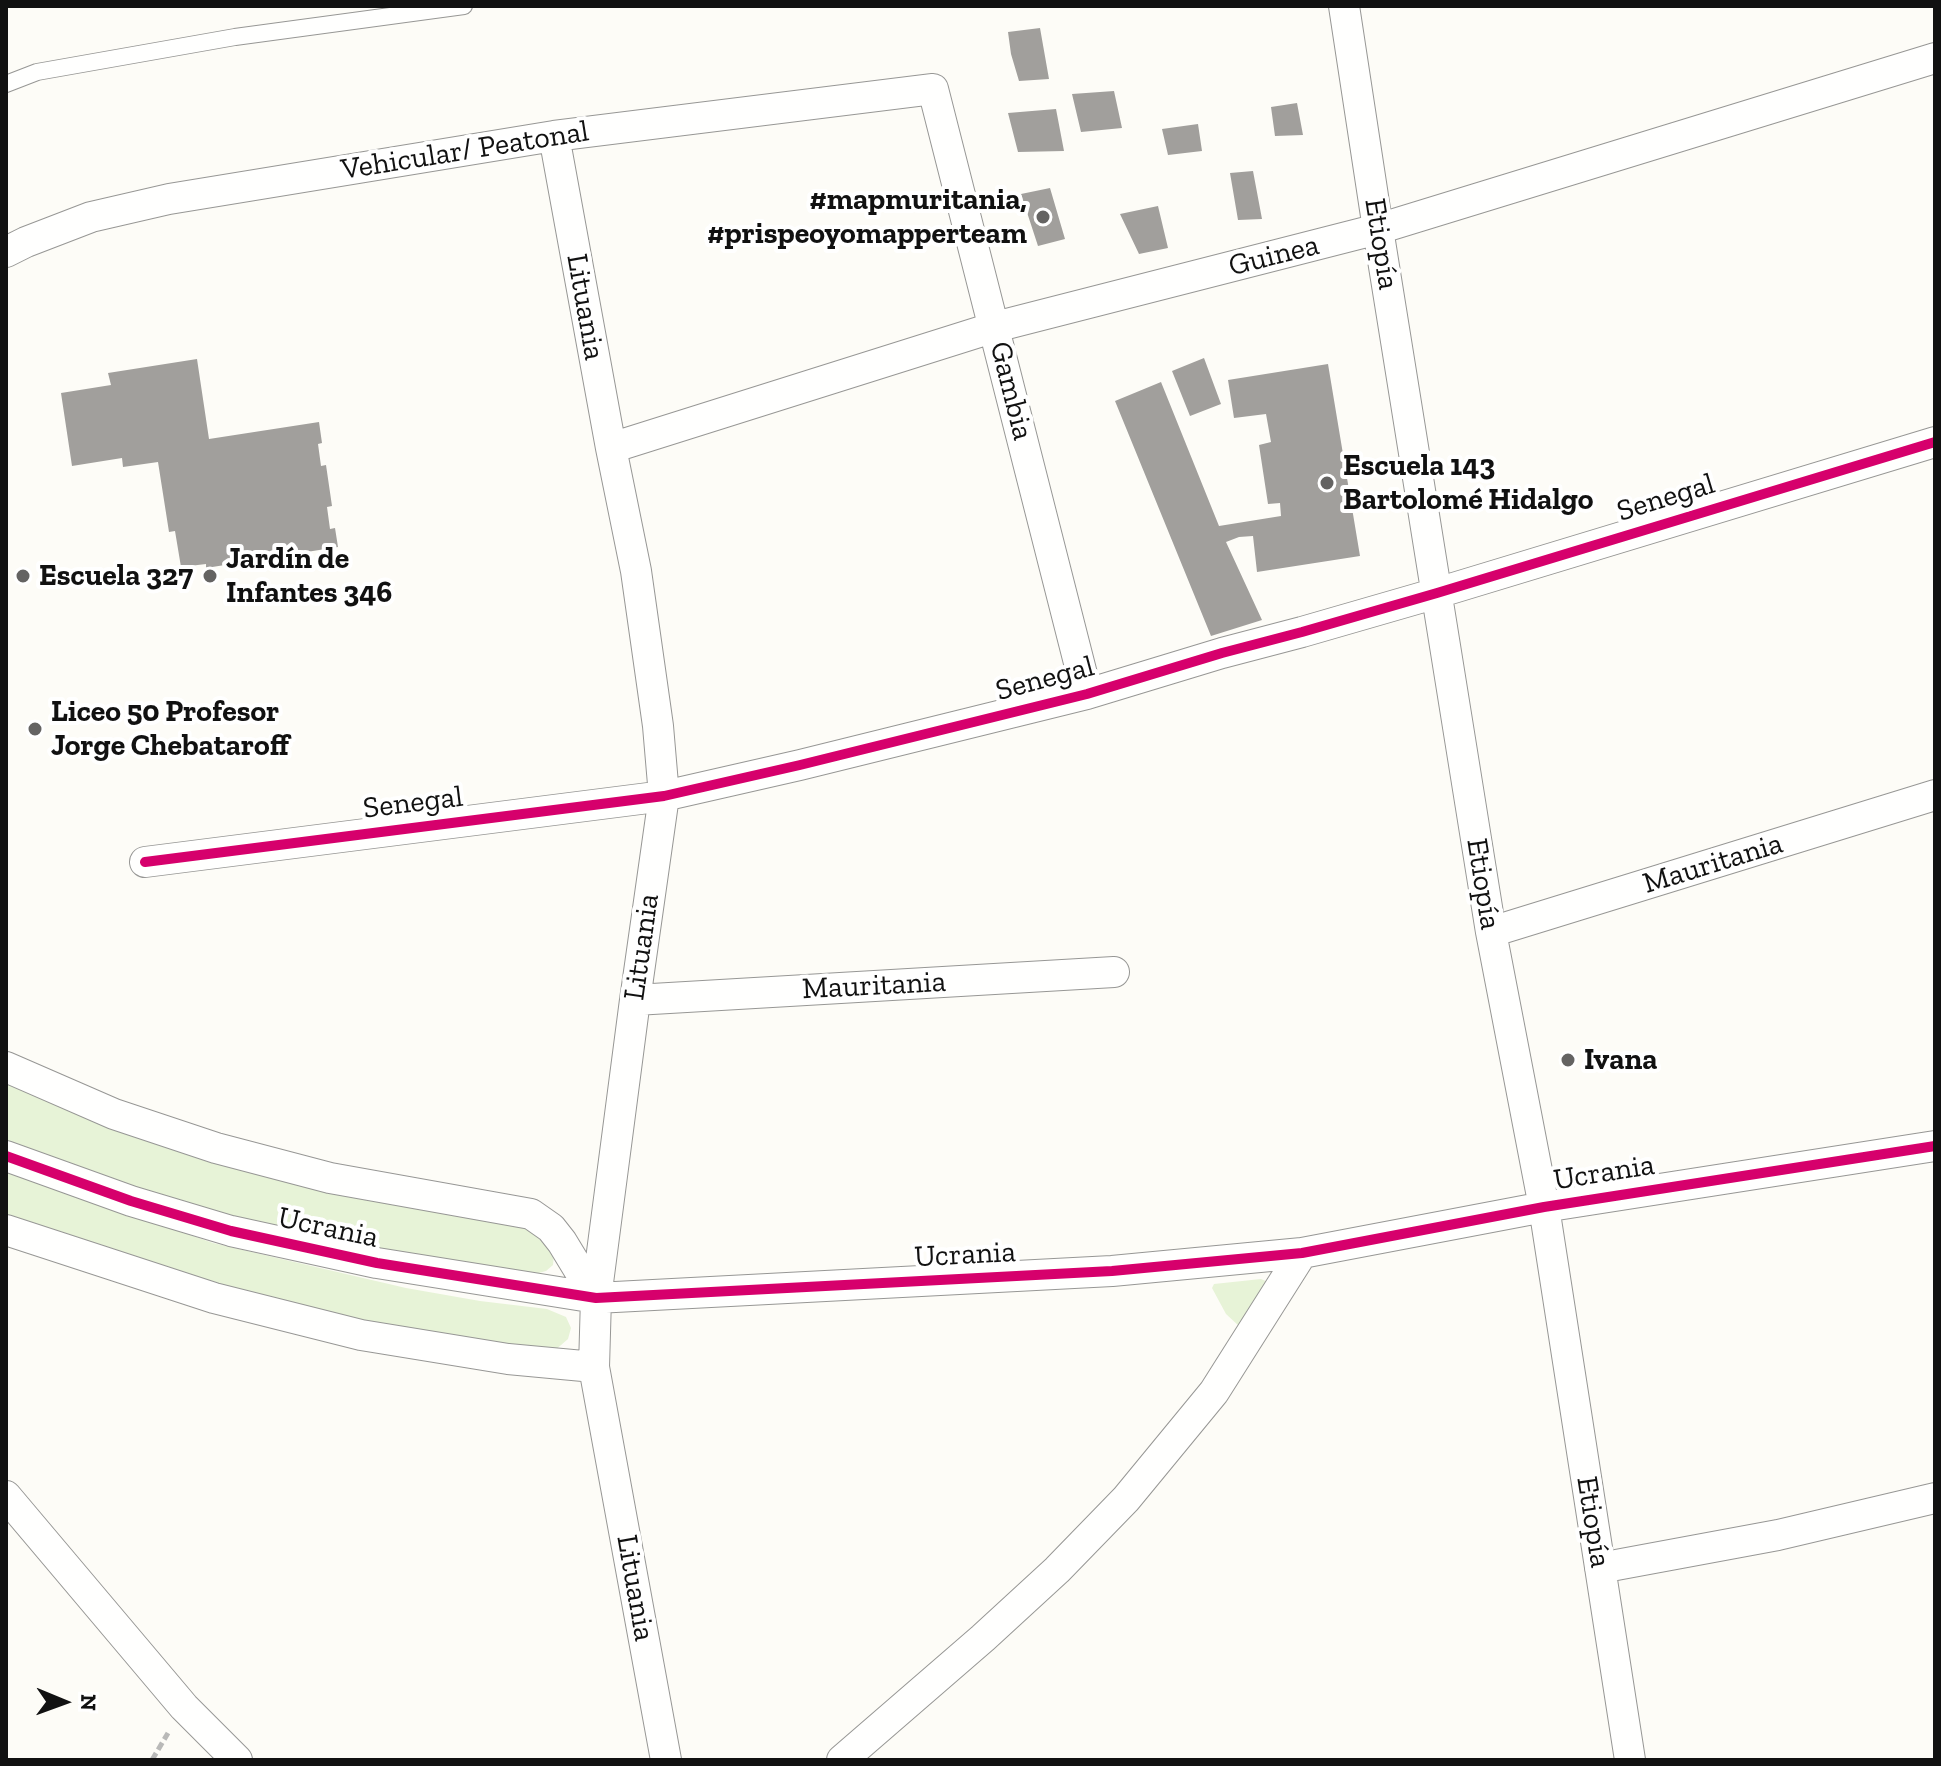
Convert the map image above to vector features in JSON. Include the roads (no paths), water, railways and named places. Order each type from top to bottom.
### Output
[{"type":"street","name":"Etiopía","points":[[1344,6],[1491,932],[1544,1207],[1630,1760]]},
{"type":"street","name":"Guinea","points":[[611,448],[995,327],[1378,229],[1935,58]]},
{"type":"street","name":"Vehicular/ Peatonal","points":[[6,252],[91,217],[169,199],[554,136],[933,89]]},
{"type":"street","name":"Gambia","points":[[933,89],[1087,694]]},
{"type":"street","name":"Lituania","points":[[554,136],[644,623],[664,796],[596,1298],[594,1367],[666,1760]]},
{"type":"street","name":"Senegal","points":[[145,862],[664,796],[814,762],[1087,694],[1437,593],[1935,442]]},
{"type":"street","name":"Mauritania","points":[[1491,932],[1935,795]]},
{"type":"street","name":"Mauritania","points":[[635,1000],[1114,972]]},
{"type":"street","name":"Ucrania","points":[[6,1067],[114,1114],[216,1148],[330,1178],[531,1214],[551,1228],[562,1242],[596,1298]]},
{"type":"street","name":"Ucrania","points":[[6,1156],[131,1201],[231,1231],[377,1263],[596,1298],[1112,1271],[1302,1253],[1544,1207],[1935,1146]]},
{"type":"street","points":[[6,1230],[214,1298],[361,1335],[508,1359],[594,1367]]},
{"type":"street","points":[[842,1760],[1015,1609],[1126,1499],[1214,1392],[1302,1253]]},
{"type":"street","points":[[6,1496],[184,1707],[237,1760]]},
{"type":"street","points":[[1600,1568],[1778,1535],[1935,1498]]},
{"type":"lane","points":[[6,84],[37,72],[235,37],[464,6]]},
{"type":"place","name":"#mapmuritania, #prispeoyomapperteam","points":[[1043,217]]},
{"type":"place","name":"Escuela 143 Bartolomé Hidalgo","points":[[1327,483]]},
{"type":"place","name":"Escuela 327","points":[[23,576]]},
{"type":"place","name":"Jardín de Infantes 346","points":[[210,576]]},
{"type":"place","name":"Liceo 50 Profesor Jorge Chebataroff","points":[[35,729]]},
{"type":"place","name":"Ivana","points":[[1568,1060]]}]
